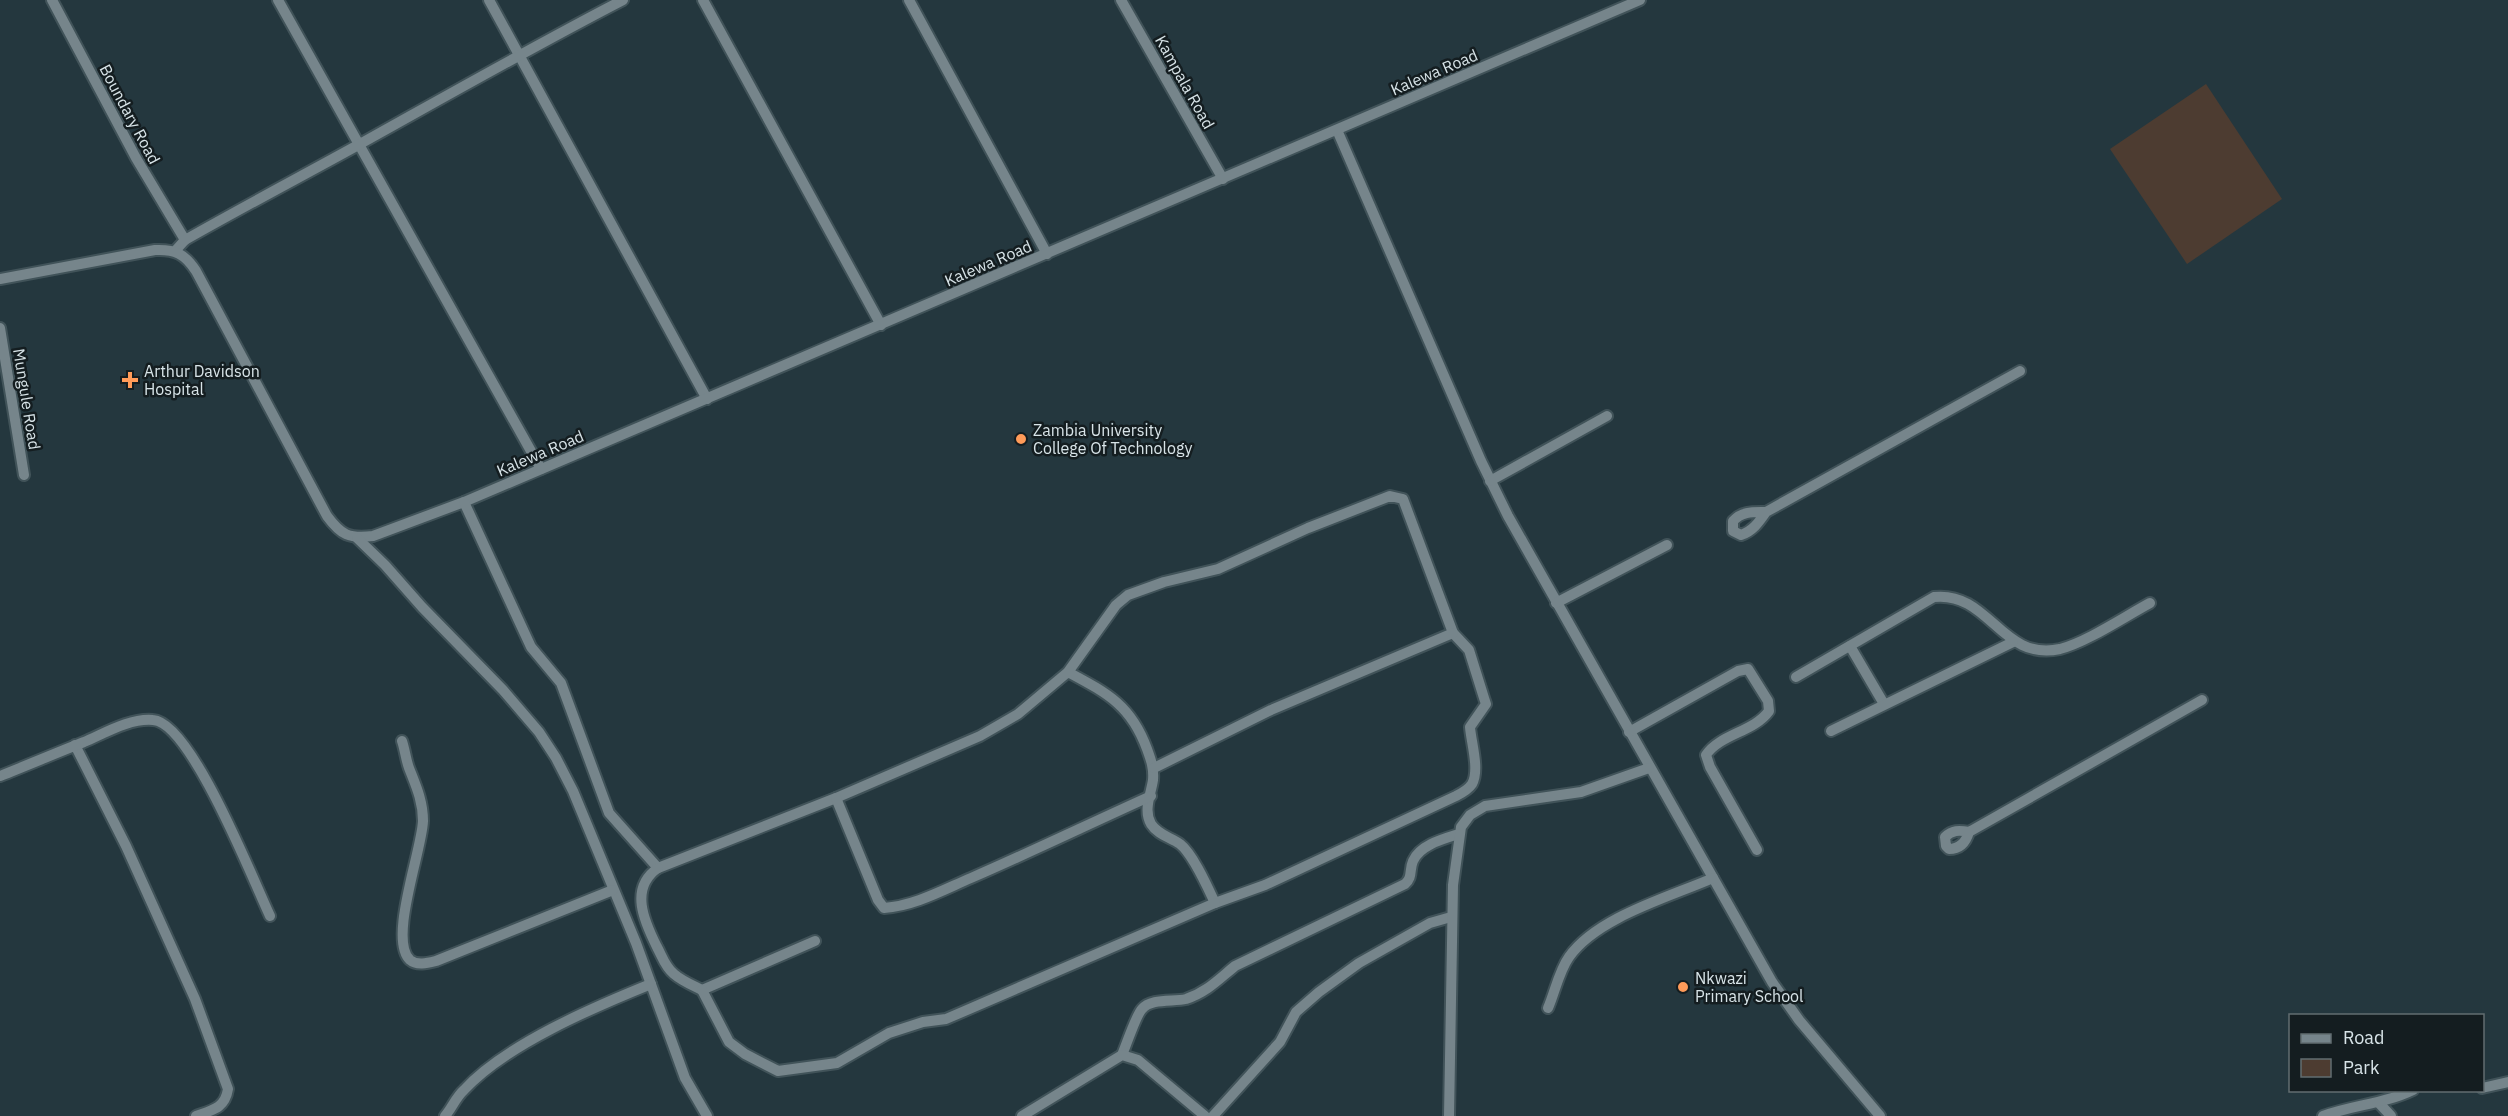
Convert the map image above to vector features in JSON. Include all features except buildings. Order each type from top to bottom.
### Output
[{"type":"street","name":"Boundary Road","points":[[52,0],[136,158],[185,240]]},
{"type":"street","points":[[278,0],[541,469]]},
{"type":"street","points":[[489,0],[707,399]]},
{"type":"street","points":[[0,279],[155,250],[175,251],[185,240],[264,194],[359,145],[519,54],[623,0]]},
{"type":"street","points":[[703,0],[881,325]]},
{"type":"street","points":[[909,0],[1047,254]]},
{"type":"street","name":"Kampala Road","points":[[1121,0],[1222,179]]},
{"type":"street","name":"Kalewa Road","points":[[175,251],[184,256],[196,271],[327,516],[344,534],[357,538],[392,531],[464,502],[1640,0]]},
{"type":"street","points":[[1337,130],[1490,481],[1556,603],[1772,981],[1785,1001],[1880,1116]]},
{"type":"street","name":"Mungule Road","points":[[0,328],[24,475]]},
{"type":"street","points":[[1766,512],[2020,371]]},
{"type":"street","points":[[1490,481],[1607,416]]},
{"type":"street","points":[[1390,496],[1403,499],[1453,633],[1468,650],[1486,704],[1470,727],[1475,768],[1472,785],[1456,796],[1264,885],[1215,903],[946,1019],[922,1022],[889,1033],[837,1063],[817,1067],[778,1071],[745,1054],[729,1042],[702,990],[673,973],[666,965],[647,928],[642,912],[643,884],[647,875],[658,868],[836,798],[980,736],[1027,707],[1068,672],[1116,605],[1128,595],[1164,582],[1218,569],[1308,528],[1390,496]]},
{"type":"street","points":[[464,502],[531,647],[561,683],[609,813],[658,868]]},
{"type":"street","points":[[357,538],[503,690],[539,732],[573,791],[651,984],[685,1078],[707,1116]]},
{"type":"street","points":[[1556,603],[1666,545]]},
{"type":"street","points":[[1796,677],[1922,602],[1945,596],[1966,602],[1978,609],[2013,642],[2028,648],[2058,649],[2073,644],[2150,603]]},
{"type":"street","points":[[1154,768],[1271,710],[1453,633]]},
{"type":"street","points":[[1831,731],[2013,642]]},
{"type":"street","points":[[1850,646],[1884,704]]},
{"type":"street","points":[[1629,732],[1738,671],[1748,669],[1768,701],[1769,711],[1763,718],[1714,747],[1706,755],[1710,768],[1757,850]]},
{"type":"street","points":[[1068,672],[1100,689],[1128,711],[1140,730],[1154,768],[1151,796],[1146,811],[1150,823],[1163,836],[1181,845],[1215,903]]},
{"type":"street","points":[[1969,832],[2202,700]]},
{"type":"street","points":[[0,776],[137,721],[156,720],[171,728],[187,746],[202,770],[270,916]]},
{"type":"street","points":[[402,741],[408,766],[422,803],[423,818],[402,930],[407,958],[412,962],[421,964],[436,961],[613,890]]},
{"type":"street","points":[[75,745],[126,846],[195,999],[228,1089],[226,1100],[219,1108],[196,1116]]},
{"type":"street","points":[[1449,1116],[1451,917],[1459,834],[1470,815],[1485,806],[1581,792],[1649,768]]},
{"type":"street","points":[[836,798],[878,900],[884,908],[899,907],[950,887],[1151,796]]},
{"type":"street","points":[[1022,1116],[1122,1055],[1137,1016],[1145,1006],[1150,1003],[1172,1002],[1198,995],[1226,976],[1235,966],[1405,884],[1410,877],[1413,860],[1420,852],[1430,844],[1459,834]]},
{"type":"street","points":[[1548,1008],[1568,958],[1585,939],[1627,916],[1713,878]]},
{"type":"street","points":[[1214,1116],[1280,1042],[1296,1012],[1319,992],[1359,963],[1430,923],[1451,917]]},
{"type":"street","points":[[702,990],[815,941]]},
{"type":"street","points":[[449,1114],[463,1090],[508,1054],[602,1004],[651,984]]},
{"type":"street","points":[[1122,1055],[1138,1060],[1205,1116]]},
{"type":"street","points":[[2484,1088],[2508,1082]]},
{"type":"street","points":[[2323,1116],[2335,1111],[2379,1103],[2408,1092]]},
{"type":"street","points":[[2379,1103],[2391,1116]]},
{"type":"green space","points":[[2206,84],[2282,199],[2187,264],[2110,149]]},
{"type":"place","name":"Arthur Davidson Hospital","points":[[130,380]]},
{"type":"place","name":"Zambia University College Of Technology","points":[[1021,439]]},
{"type":"place","name":"Nkwazi Primary School","points":[[1683,987]]}]
